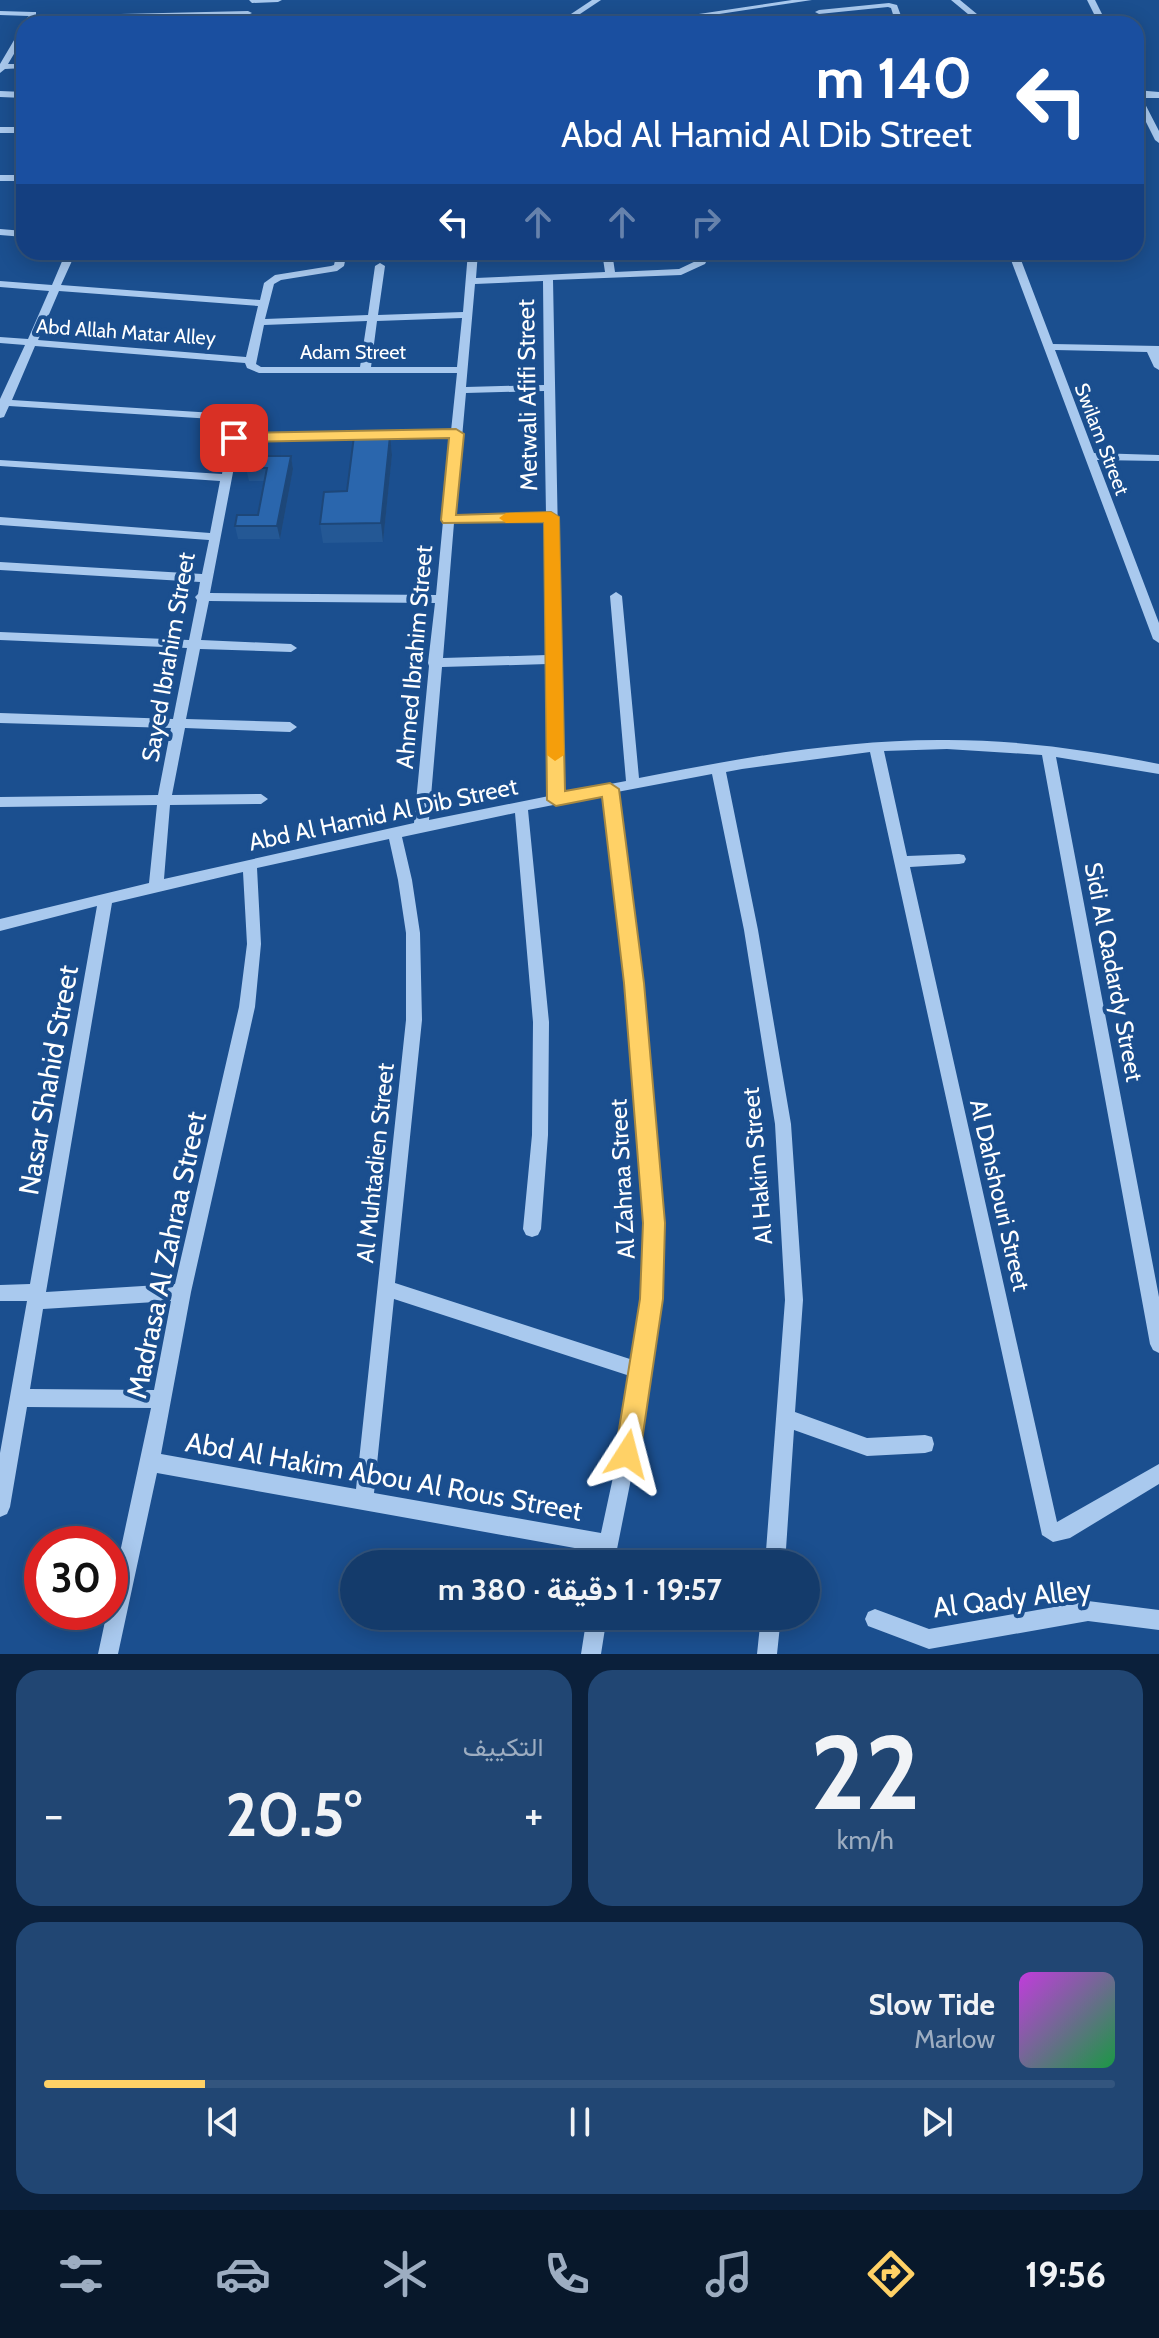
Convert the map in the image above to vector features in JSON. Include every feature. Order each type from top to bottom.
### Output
[{"type":"street","points":[[247,16],[252,1],[278,0]]},
{"type":"street","points":[[572,16],[597,0]]},
{"type":"street","points":[[702,16],[808,0]]},
{"type":"street","points":[[815,0],[820,16]]},
{"type":"street","points":[[955,0],[975,16]]},
{"type":"street","points":[[819,12],[889,5],[894,7],[897,16]]},
{"type":"street","points":[[736,10],[737,16]]},
{"type":"street","points":[[0,13],[32,16],[248,13]]},
{"type":"street","points":[[1,69],[16,44]]},
{"type":"street","points":[[0,51],[12,51]]},
{"type":"street","points":[[1144,110],[1159,140]]},
{"type":"street","points":[[0,415],[3,402],[68,260]]},
{"type":"street","points":[[250,360],[269,283],[284,276],[334,269],[340,260]]},
{"type":"street","name":"Ahmed Ibrahim Street","points":[[421,827],[472,260]]},
{"type":"street","points":[[608,260],[610,274]]},
{"type":"street","points":[[471,281],[681,272],[703,260]]},
{"type":"street","name":"Swilam Street","points":[[1016,260],[1159,639]]},
{"type":"street","points":[[365,370],[380,266]]},
{"type":"street","name":"Metwali Afifi Street","points":[[548,278],[556,800]]},
{"type":"street","points":[[0,284],[264,303]]},
{"type":"street","points":[[259,322],[468,315]]},
{"type":"street","name":"Abd Allah Matar Alley","points":[[0,340],[250,360]]},
{"type":"street","points":[[1048,347],[1155,349],[1159,367]]},
{"type":"street","name":"Adam Street","points":[[250,360],[251,366],[259,370],[463,370]]},
{"type":"street","points":[[461,390],[549,388]]},
{"type":"street","points":[[3,402],[214,416],[232,424],[234,438],[456,434]]},
{"type":"street","name":"Sayed Ibrahim Street","points":[[156,885],[164,800],[234,438]]},
{"type":"street","points":[[1089,456],[1159,458]]},
{"type":"street","points":[[0,463],[225,478]]},
{"type":"street","points":[[448,520],[551,517]]},
{"type":"street","points":[[0,521],[213,537]]},
{"type":"street","points":[[0,566],[205,578]]},
{"type":"street","points":[[616,596],[633,785]]},
{"type":"street","points":[[201,597],[440,599]]},
{"type":"street","points":[[0,636],[291,648]]},
{"type":"street","points":[[434,663],[553,659]]},
{"type":"street","points":[[0,718],[290,727]]},
{"type":"street","name":"Abd Al Hamid Al Dib Street","points":[[0,925],[156,885],[394,832],[718,768],[876,747],[960,745],[1048,750],[1159,769]]},
{"type":"street","name":"Al Dahshouri Street","points":[[876,747],[1049,1528],[1053,1532],[1063,1531],[1159,1473]]},
{"type":"street","name":"Sidi Al Qadardy Street","points":[[1048,750],[1159,1344]]},
{"type":"street","name":"Al Hakim Street","points":[[718,768],[751,930],[783,1124],[794,1300],[776,1550]]},
{"type":"street","name":"Al Zahraa Street","points":[[607,1550],[627,1454],[652,1299],[654,1223],[634,983],[610,789]]},
{"type":"street","points":[[0,802],[261,799]]},
{"type":"street","points":[[521,807],[541,1022],[540,1135],[532,1229]]},
{"type":"street","name":"Al Muhtadien Street","points":[[364,1500],[414,1020],[413,933],[394,832]]},
{"type":"street","points":[[902,862],[959,859]]},
{"type":"street","name":"Madrasa Al Zahraa Street","points":[[108,1654],[150,1462],[182,1292],[247,1007],[254,944],[250,864]]},
{"type":"street","name":"Nasar Shahid Street","points":[[0,1507],[106,898]]},
{"type":"street","points":[[387,1289],[641,1371]]},
{"type":"street","points":[[0,1293],[36,1296],[182,1292]]},
{"type":"street","points":[[19,1398],[162,1399]]},
{"type":"street","points":[[787,1418],[867,1447],[925,1444]]},
{"type":"street","name":"Abd Al Hakim Abou Al Rous Street","points":[[150,1462],[364,1500],[588,1550]]},
{"type":"street","name":"Al Qady Alley","points":[[875,1619],[931,1646],[1088,1611],[1159,1620]]},
{"type":"street","points":[[591,1654],[595,1630]]},
{"type":"street","points":[[767,1654],[770,1630]]},
{"type":"building","points":[[354,436],[390,436],[381,523],[320,524],[324,492],[347,491]]},
{"type":"building","points":[[249,456],[291,456],[277,526],[235,526],[237,515],[258,515],[267,468],[246,468]]},
{"type":"slow traffic","points":[[506,518],[551,517],[555,755]]},
{"type":"route","points":[[234,438],[456,434],[448,520],[551,517],[556,800],[610,789],[634,983],[654,1223],[652,1299],[627,1454]]}]
